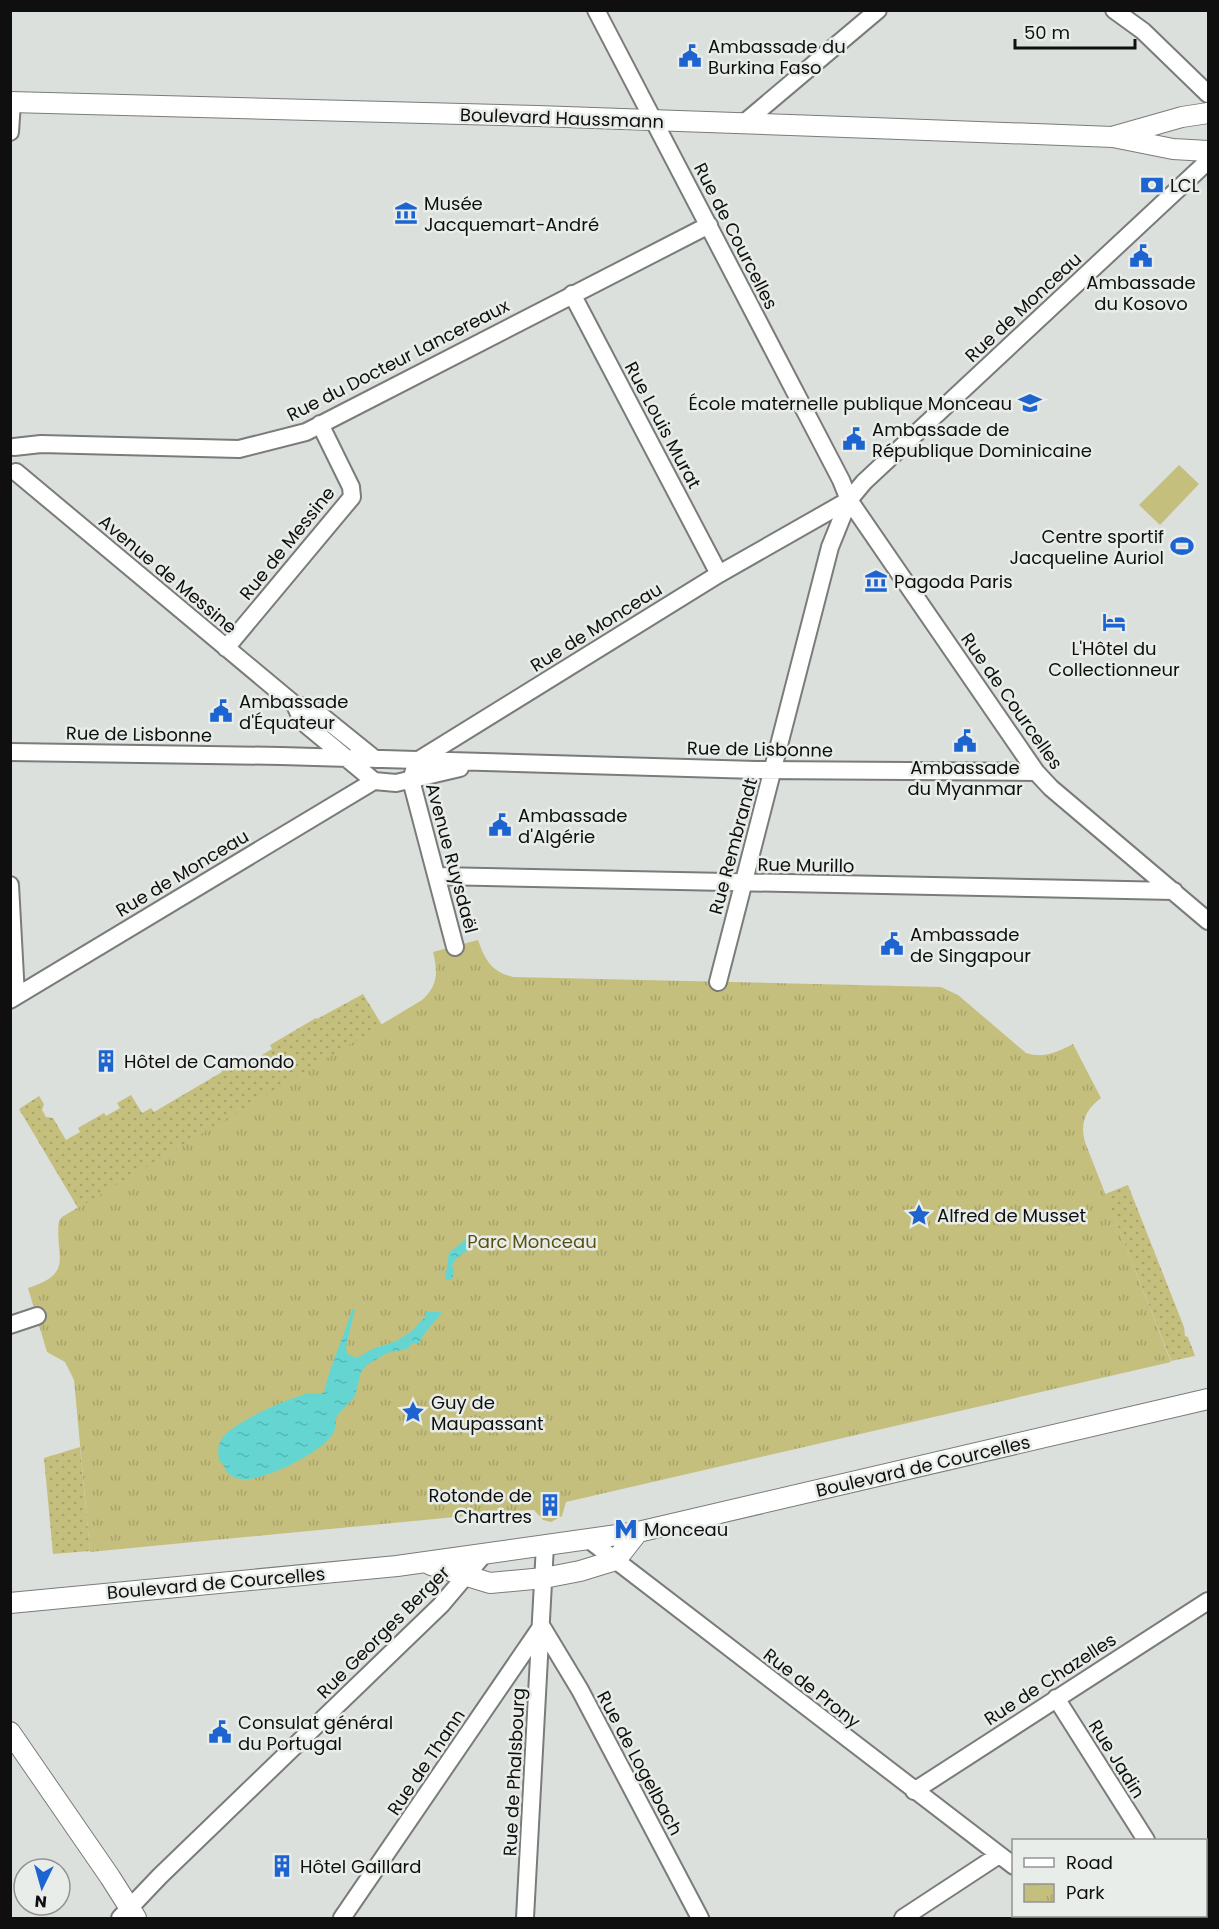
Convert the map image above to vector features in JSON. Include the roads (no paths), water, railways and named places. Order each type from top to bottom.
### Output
[{"type":"main road","name":"Boulevard Haussmann","points":[[11,102],[528,116],[1113,137],[1173,149],[1209,151]]},
{"type":"main road","name":"Boulevard Haussmann","points":[[1113,137],[1182,117],[1209,113]]},
{"type":"main road","name":"Boulevard de Courcelles","points":[[10,1603],[422,1562],[638,1532],[1209,1399]]},
{"type":"main road","points":[[422,1562],[490,1583],[544,1578],[580,1571],[616,1560],[638,1532]]},
{"type":"main road","points":[[10,1732],[128,1915]]},
{"type":"street","name":"Rue de Courcelles","points":[[596,10],[842,480],[849,500],[866,526],[1036,772],[1051,788],[1209,921]]},
{"type":"street","points":[[744,123],[878,10]]},
{"type":"street","points":[[1114,10],[1143,32],[1209,94]]},
{"type":"street","points":[[10,132],[11,102]]},
{"type":"street","name":"Rue de Monceau","points":[[417,760],[719,574],[849,500],[864,482],[1209,161]]},
{"type":"street","name":"Rue du Docteur Lancereaux","points":[[12,445],[239,449],[306,432],[709,225]]},
{"type":"street","name":"Rue Louis Murat","points":[[572,294],[719,574]]},
{"type":"street","name":"Rue de Messine","points":[[226,648],[352,497],[351,487],[320,424]]},
{"type":"street","points":[[12,445],[18,459],[13,476]]},
{"type":"street","name":"Avenue de Messine","points":[[13,476],[295,705],[303,722],[374,781]]},
{"type":"street","name":"Rue Rembrandt","points":[[718,982],[830,547],[849,500]]},
{"type":"street","name":"Avenue de Messine","points":[[295,705],[313,709],[375,759]]},
{"type":"street","name":"Rue de Lisbonne","points":[[10,752],[774,770],[1036,772]]},
{"type":"street","points":[[411,780],[417,760]]},
{"type":"street","name":"Rue de Lisbonne","points":[[374,781],[396,783],[484,762]]},
{"type":"street","name":"Avenue Ruysdaël","points":[[411,780],[455,947]]},
{"type":"street","name":"Rue de Monceau","points":[[13,998],[374,781]]},
{"type":"street","name":"Rue Murillo","points":[[437,876],[1174,891]]},
{"type":"street","points":[[10,885],[13,998]]},
{"type":"street","points":[[10,1325],[37,1316]]},
{"type":"street","name":"Rue de Prony","points":[[588,1539],[1012,1865]]},
{"type":"street","name":"Rue de Phalsbourg","points":[[525,1918],[546,1545]]},
{"type":"street","name":"Rue Georges Berger","points":[[128,1915],[151,1886],[437,1609],[485,1553]]},
{"type":"street","name":"Rue de Chazelles","points":[[914,1791],[1209,1601]]},
{"type":"street","name":"Rue de Thann","points":[[342,1918],[542,1627]]},
{"type":"street","name":"Rue de Logelbach","points":[[542,1627],[580,1690],[700,1918]]},
{"type":"street","name":"Rue Jadin","points":[[1056,1698],[1145,1839]]},
{"type":"street","points":[[903,1918],[999,1855]]},
{"type":"water","points":[[467,1238],[476,1243],[454,1261],[452,1280],[445,1279],[449,1253]]},
{"type":"water","points":[[352,1309],[355,1309],[346,1347],[347,1354],[357,1358],[372,1349],[396,1341],[412,1331],[425,1317],[426,1312],[442,1312],[419,1343],[413,1343],[407,1349],[387,1353],[367,1365],[361,1372],[355,1396],[336,1417],[332,1435],[315,1450],[290,1465],[262,1476],[241,1479],[230,1475],[221,1461],[220,1463],[218,1451],[221,1440],[235,1427],[271,1407],[302,1395],[324,1392]]},
{"type":"place","name":"Ambassade du Burkina Faso","points":[[690,56]]},
{"type":"place","name":"LCL","points":[[1152,185]]},
{"type":"place","name":"Musée Jacquemart-André","points":[[406,213]]},
{"type":"place","name":"Ambassade du Kosovo","points":[[1141,256]]},
{"type":"place","name":"École maternelle publique Monceau","points":[[1030,403]]},
{"type":"place","name":"Ambassade de République Dominicaine","points":[[854,439]]},
{"type":"place","name":"Centre sportif Jacqueline Auriol","points":[[1182,546]]},
{"type":"place","name":"Pagoda Paris","points":[[876,581]]},
{"type":"place","name":"L'Hôtel du Collectionneur","points":[[1114,622]]},
{"type":"place","name":"Ambassade d'Équateur","points":[[221,711]]},
{"type":"place","name":"Ambassade du Myanmar","points":[[965,741]]},
{"type":"place","name":"Ambassade d'Algérie","points":[[500,825]]},
{"type":"place","name":"Ambassade de Singapour","points":[[892,944]]},
{"type":"place","name":"Hôtel de Camondo","points":[[106,1061]]},
{"type":"place","name":"Alfred de Musset","points":[[919,1215]]},
{"type":"place","name":"Guy de Maupassant","points":[[413,1412]]},
{"type":"place","name":"Rotonde de Chartres","points":[[550,1505]]},
{"type":"place","name":"Monceau","points":[[626,1529]]},
{"type":"place","name":"Consulat général du Portugal","points":[[220,1732]]},
{"type":"place","name":"Hôtel Gaillard","points":[[282,1866]]},
{"type":"park label","name":"Parc Monceau","points":[[532,1241]]}]
